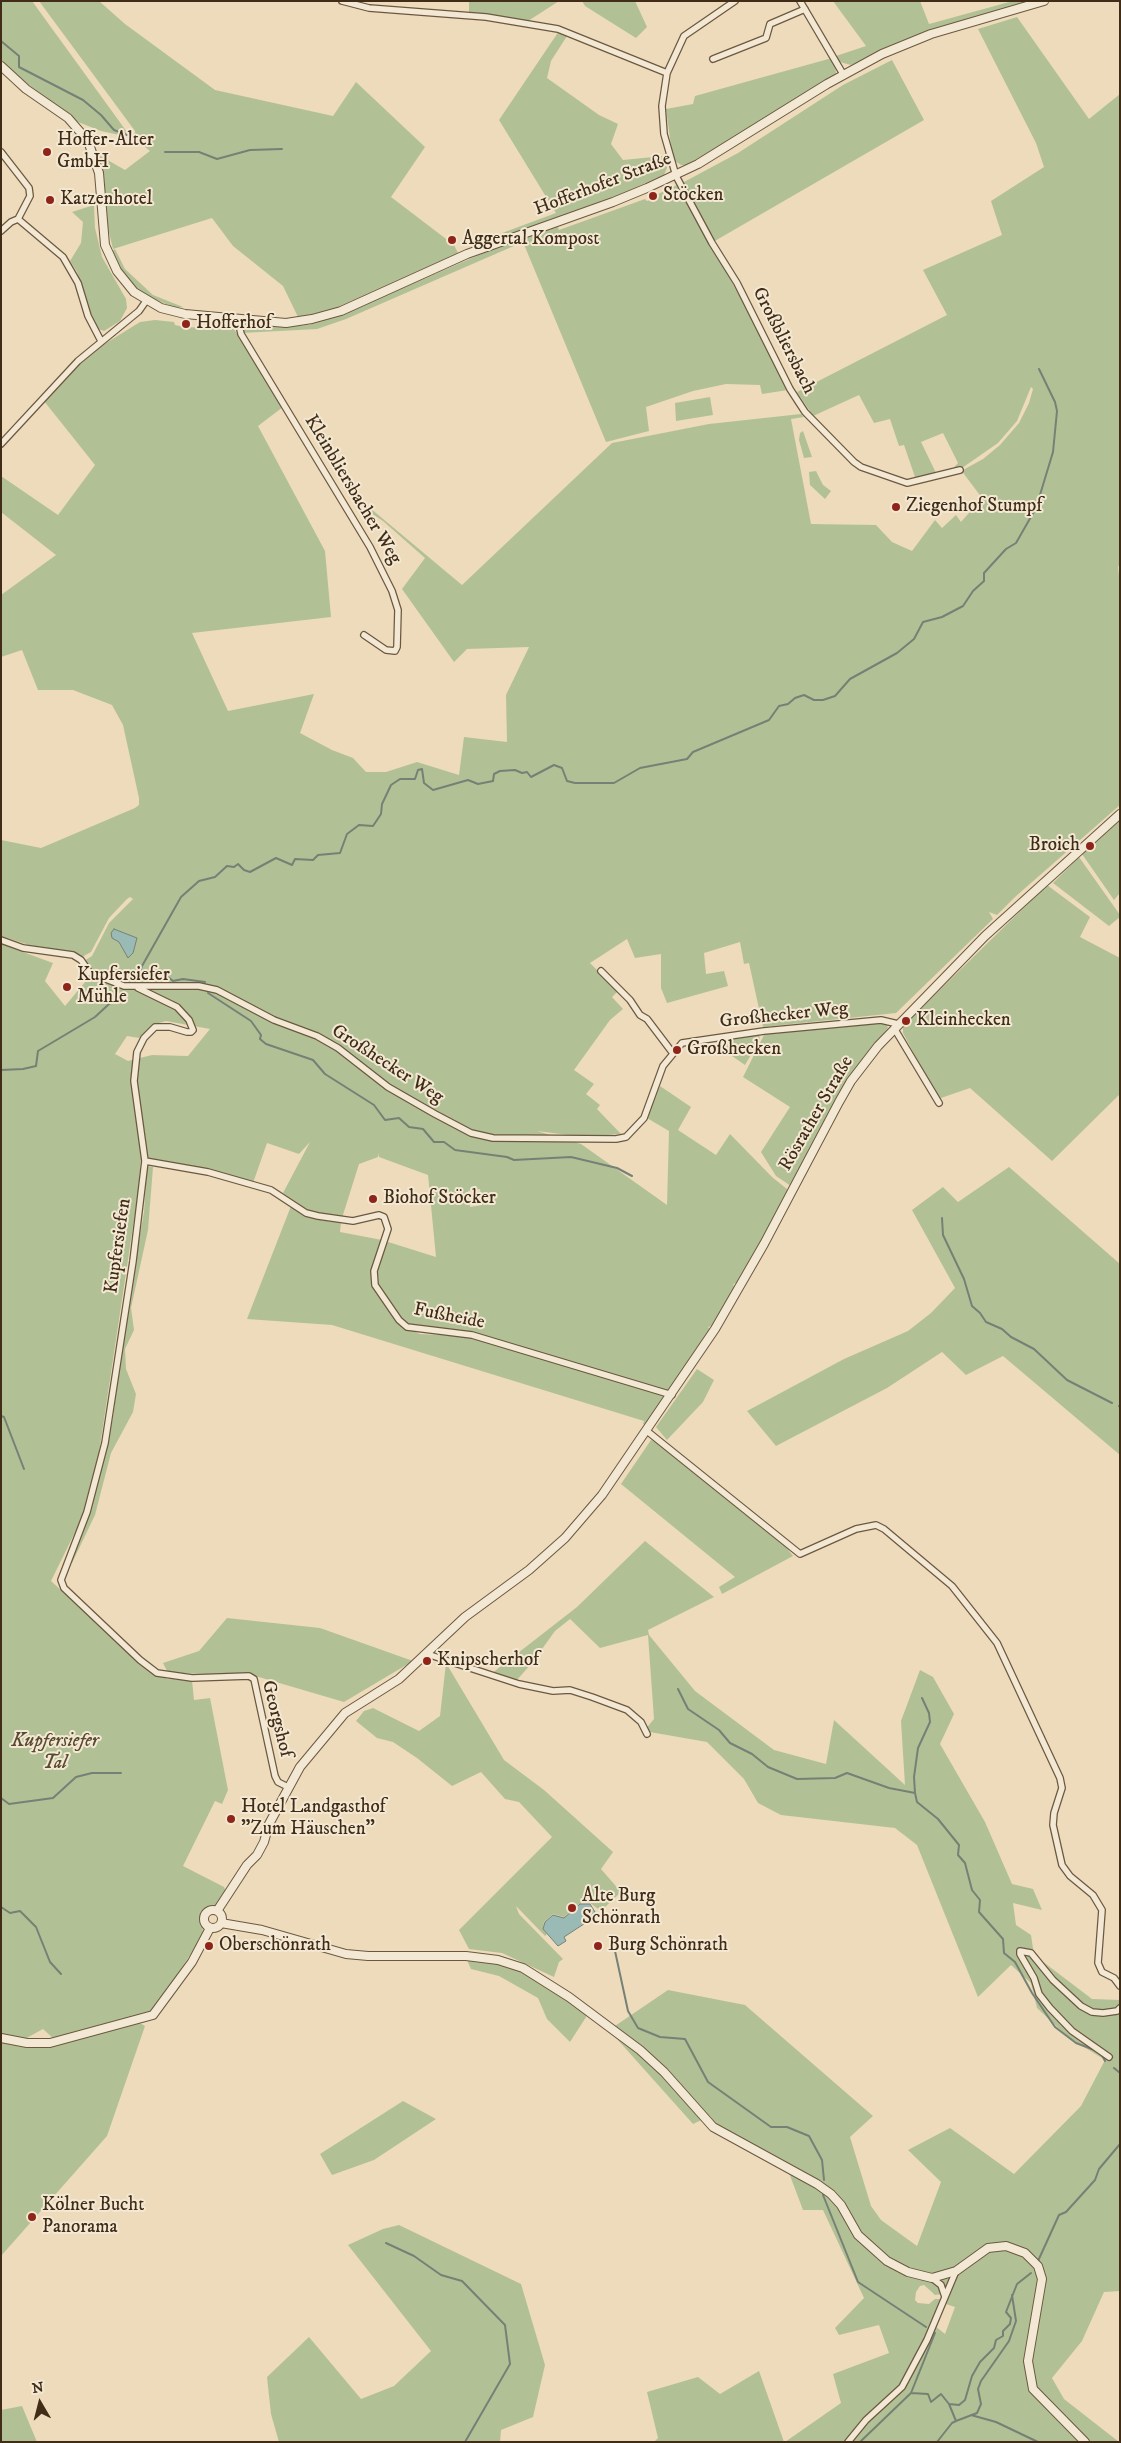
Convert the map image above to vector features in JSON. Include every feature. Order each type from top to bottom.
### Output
[{"type":"street","points":[[342,1],[369,8],[486,17],[558,28],[667,73]]},
{"type":"street","points":[[676,176],[664,134],[662,106],[667,73],[684,36],[735,1]]},
{"type":"street","points":[[800,1],[843,74]]},
{"type":"street","name":"Hofferhofer Straße","points":[[1,66],[26,89],[68,118],[88,141],[99,173],[102,225],[108,253],[124,281],[146,301],[166,310],[188,315],[286,322],[312,319],[341,311],[476,251],[613,202],[676,176],[727,147],[843,74],[882,54],[931,34],[1044,1]]},
{"type":"street","points":[[713,59],[766,38],[770,24],[805,9]]},
{"type":"street","points":[[1,152],[29,188],[30,196],[18,219],[1,231]]},
{"type":"street","name":"Großbliersbach","points":[[676,176],[746,300],[790,389],[805,412],[861,467],[907,483],[960,470]]},
{"type":"street","points":[[18,219],[64,257],[78,282],[88,316],[101,341]]},
{"type":"street","points":[[1,444],[58,380],[101,341],[139,311],[146,301]]},
{"type":"street","name":"Kleinbliersbacher Weg","points":[[238,320],[241,334],[370,547],[392,591],[398,610],[397,647],[395,651],[386,650],[364,635]]},
{"type":"street","name":"Rösrather Straße","points":[[288,1787],[300,1767],[340,1718],[353,1706],[400,1678],[464,1617],[529,1570],[565,1538],[602,1495],[648,1431],[715,1330],[743,1282],[851,1081],[897,1028],[985,936],[1120,814]]},
{"type":"street","name":"Großhecker Weg","points":[[1,940],[23,948],[73,955],[82,960],[90,972],[124,986],[138,988],[199,986],[217,990],[274,1020],[316,1036],[338,1048],[405,1098],[479,1136],[538,1140],[616,1139],[626,1137],[644,1118],[663,1066],[672,1052],[682,1043],[764,1031],[881,1020],[897,1028]]},
{"type":"street","points":[[601,971],[630,1000],[640,1015],[647,1019],[672,1052]]},
{"type":"street","name":"Kupfersiefen","points":[[138,988],[177,1007],[189,1020],[193,1030],[187,1032],[170,1027],[154,1027],[148,1032],[137,1052],[134,1081],[145,1161],[133,1261],[105,1443],[87,1512],[61,1580],[64,1588],[152,1669],[165,1675],[206,1677]]},
{"type":"street","points":[[897,1028],[939,1103]]},
{"type":"street","name":"Fußheide","points":[[145,1161],[208,1172],[271,1190],[306,1213],[318,1216],[353,1221],[374,1216],[384,1217],[388,1229],[374,1271],[375,1285],[399,1320],[408,1327],[472,1335],[672,1394]]},
{"type":"street","points":[[648,1431],[787,1546],[800,1554],[856,1529],[876,1525],[884,1529],[952,1586],[997,1643],[1060,1778],[1062,1788],[1054,1813],[1053,1825],[1062,1865],[1070,1876],[1092,1896],[1102,1910],[1102,1934],[1098,1963],[1102,1972],[1114,1978],[1120,1986]]},
{"type":"street","points":[[427,1654],[519,1684],[553,1692],[570,1690],[592,1697],[634,1715],[641,1722],[647,1734]]},
{"type":"street","name":"Georgshof","points":[[206,1677],[249,1676],[254,1679],[275,1776],[278,1782],[288,1787]]},
{"type":"street","points":[[217,1912],[247,1865],[257,1855],[264,1842],[269,1824],[288,1787]]},
{"type":"street","points":[[210,1911],[217,1912],[221,1917],[221,1923],[216,1928],[210,1928],[205,1923],[205,1916],[210,1911]]},
{"type":"street","points":[[221,1923],[262,1930],[346,1954],[466,1956],[498,1960],[522,1968],[569,1997],[640,2050],[664,2072],[713,2128],[817,2184],[831,2194],[841,2205],[858,2235],[886,2261],[908,2272],[932,2278],[941,2285],[945,2299]]},
{"type":"street","points":[[1,2038],[27,2043],[50,2044],[153,2015],[192,1962],[210,1928]]},
{"type":"street","points":[[1109,2056],[1072,2030],[1046,2004],[1039,1994],[1034,1978],[1020,1951],[1031,1953],[1058,1985],[1081,2006],[1092,2012],[1103,2013],[1117,2011],[1120,2008]]},
{"type":"street","points":[[932,2278],[956,2271],[988,2248],[1006,2246],[1025,2253],[1038,2266],[1042,2279],[1028,2361],[1033,2389],[1085,2442]]},
{"type":"street","points":[[848,2442],[866,2420],[902,2387],[927,2340],[956,2271]]},
{"type":"green space","points":[[1,1],[32,1],[127,132],[124,136],[101,131],[78,122],[24,81],[1,60]]},
{"type":"green space","points":[[39,1],[99,1],[125,24],[215,90],[333,116],[356,82],[425,147],[391,197],[454,245],[458,253],[331,310],[298,317],[283,286],[233,246],[212,218],[113,249],[105,215],[104,174],[97,154],[125,170],[150,151],[134,138],[135,131]]},
{"type":"green space","points":[[469,1],[559,1],[528,21],[469,14]]},
{"type":"green space","points":[[582,1],[635,1],[647,27],[636,38],[585,6]]},
{"type":"green space","points":[[833,1],[920,1],[929,24],[1013,1],[1031,1],[931,31],[898,43],[851,65],[840,62],[836,56],[866,46]]},
{"type":"green space","name":"Kupfersiefer Tal","points":[[1017,17],[1089,119],[1120,94],[1120,567],[1118,566],[1120,585],[1120,805],[997,915],[989,912],[993,919],[896,1013],[763,1027],[749,963],[744,964],[740,942],[704,953],[706,974],[724,971],[728,986],[667,1003],[661,988],[661,954],[635,958],[627,939],[590,963],[618,991],[612,997],[623,1009],[610,1020],[574,1070],[594,1084],[586,1094],[600,1105],[597,1109],[621,1134],[584,1137],[537,1131],[581,1144],[667,1205],[669,1131],[647,1118],[660,1086],[691,1107],[678,1130],[716,1155],[730,1134],[788,1192],[738,1284],[735,1283],[733,1285],[736,1288],[714,1326],[708,1327],[711,1330],[671,1390],[665,1390],[472,1334],[412,1328],[399,1318],[379,1286],[376,1276],[385,1241],[436,1257],[428,1175],[379,1157],[379,1153],[378,1157],[359,1164],[342,1218],[311,1213],[283,1193],[310,1142],[299,1154],[267,1143],[253,1183],[150,1160],[147,1157],[141,1158],[138,1193],[97,1466],[85,1512],[51,1581],[143,1665],[167,1679],[192,1680],[194,1700],[210,1698],[228,1790],[222,1804],[215,1801],[183,1866],[224,1887],[226,1892],[215,1906],[206,1910],[201,1917],[203,1933],[156,2008],[145,2014],[55,2040],[43,2029],[23,2040],[1,2034],[1,944],[53,963],[45,981],[65,1006],[91,975],[96,973],[84,961],[92,956],[109,923],[133,899],[130,897],[127,899],[109,918],[91,952],[82,957],[71,952],[29,945],[1,936],[1,840],[41,848],[135,808],[139,805],[139,798],[123,725],[112,705],[73,690],[38,690],[22,650],[1,657],[1,595],[56,555],[1,512],[1,476],[58,515],[95,465],[44,401],[59,382],[103,345],[140,322],[155,320],[174,322],[175,325],[184,327],[234,329],[283,407],[258,426],[325,551],[331,617],[192,633],[228,711],[314,694],[300,733],[332,750],[353,758],[366,772],[386,772],[417,762],[459,775],[464,737],[507,742],[506,695],[529,647],[467,649],[454,662],[402,589],[425,558],[383,521],[362,507],[364,503],[462,585],[612,443],[709,424],[801,414],[804,417],[791,419],[811,524],[876,525],[892,542],[912,551],[935,520],[942,528],[956,515],[961,522],[982,498],[963,470],[983,459],[1000,445],[1019,423],[1029,403],[1033,389],[1031,387],[1017,421],[998,443],[962,468],[950,472],[958,463],[943,433],[921,442],[937,475],[918,479],[915,477],[904,445],[899,446],[890,419],[874,423],[859,395],[813,416],[797,392],[947,315],[923,270],[1002,235],[991,201],[1044,167],[1036,143],[978,29]],"holes":[[[114,929],[129,936],[129,957],[119,942]],[[166,1021],[210,1029],[188,1056],[152,1055],[128,1061],[115,1054],[127,1036],[139,1038],[152,1025]],[[480,1189],[482,1205],[470,1207],[468,1191]]]},
{"type":"green space","points":[[559,31],[567,36],[551,61],[547,78],[599,115],[618,124],[611,144],[623,160],[663,156],[667,168],[664,175],[621,194],[480,246],[478,242],[556,213],[499,120]]},
{"type":"green space","points":[[832,58],[836,73],[833,77],[754,127],[686,165],[681,165],[675,161],[672,153],[666,109],[693,104],[695,96]]},
{"type":"green space","points":[[892,60],[924,120],[713,242],[686,191],[684,182],[738,153],[843,85]]},
{"type":"green space","points":[[677,185],[765,341],[788,390],[762,394],[760,385],[726,384],[693,391],[646,407],[649,431],[606,442],[523,242],[346,319],[317,329],[242,333],[241,325],[278,327],[309,325],[343,314],[495,248],[557,225],[559,230],[645,199],[647,201]]},
{"type":"green space","points":[[94,205],[95,228],[102,257],[126,299],[127,308],[120,321],[104,331],[98,329],[90,314],[77,272],[70,261],[81,243],[83,222],[72,212]]},
{"type":"green space","points":[[115,249],[125,269],[153,295],[183,307],[177,308],[141,293],[121,270],[112,251]]},
{"type":"green space","points":[[710,397],[713,415],[676,421],[675,403]]},
{"type":"green space","points":[[803,431],[812,457],[804,458],[799,440],[800,433]]},
{"type":"green space","points":[[816,471],[823,485],[831,491],[825,499],[810,485],[809,472]]},
{"type":"green space","points":[[1120,820],[1120,893],[1114,900],[1082,854]]},
{"type":"green space","points":[[1079,857],[1120,915],[1109,926],[1053,883]]},
{"type":"green space","points":[[1047,885],[1090,917],[1080,937],[1120,958],[1120,1094],[1052,1161],[970,1088],[938,1099],[903,1033],[903,1026]]},
{"type":"green space","points":[[886,1023],[888,1028],[848,1078],[791,1186],[776,1176],[761,1152],[790,1107],[743,1077],[765,1033]]},
{"type":"green space","points":[[759,1034],[760,1039],[745,1065],[722,1049],[729,1038]]},
{"type":"green space","points":[[147,1166],[153,1167],[148,1230],[131,1308],[134,1330],[125,1349],[126,1369],[136,1394],[133,1412],[111,1453],[95,1515],[72,1563],[69,1562],[90,1512],[113,1418],[127,1307],[144,1212]]},
{"type":"green space","points":[[1009,1167],[1120,1264],[1120,1455],[1003,1356],[966,1375],[942,1352],[887,1388],[776,1446],[747,1411],[844,1359],[908,1331],[931,1313],[955,1288],[912,1210],[943,1187],[958,1202]]},
{"type":"green space","points":[[291,1206],[308,1217],[341,1222],[340,1232],[382,1240],[373,1270],[372,1281],[378,1294],[403,1327],[420,1334],[460,1336],[503,1346],[668,1395],[648,1426],[643,1424],[644,1421],[332,1325],[247,1319]]},
{"type":"green space","points":[[697,1369],[714,1380],[703,1402],[667,1440],[656,1427]]},
{"type":"green space","points":[[651,1440],[659,1443],[786,1547],[793,1556],[722,1594],[719,1587],[735,1577],[621,1484]]},
{"type":"green space","points":[[645,1541],[714,1597],[648,1630],[649,1635],[695,1691],[774,1750],[826,1764],[834,1720],[905,1785],[901,1721],[920,1670],[933,1677],[954,1714],[940,1744],[985,1822],[1012,1884],[1033,1889],[1042,1910],[1013,1903],[1016,1925],[1031,1935],[1034,1955],[1092,1999],[1120,2000],[1120,2291],[1104,2292],[1082,2341],[1052,2378],[1064,2399],[1119,2442],[785,2442],[841,2403],[833,2374],[889,2353],[879,2325],[839,2335],[835,2328],[864,2298],[823,2210],[803,2210],[786,2165],[716,2125],[710,2116],[693,2124],[609,2030],[668,1990],[745,2005],[873,2116],[850,2137],[871,2206],[881,2220],[917,2246],[941,2182],[908,2150],[950,2128],[1014,2174],[1081,2106],[1105,2060],[1068,2037],[1037,2008],[1031,1983],[1011,1965],[978,1997],[917,1845],[895,1828],[781,1815],[758,1803],[744,1779],[707,1742],[644,1731],[654,1719],[648,1635],[600,1648],[570,1619],[555,1631],[532,1663],[516,1681],[491,1674],[577,1607]],"holes":[[[924,2285],[935,2295],[942,2294],[941,2299],[935,2299],[929,2304],[918,2303],[915,2300],[916,2292],[920,2286]],[[946,2304],[955,2307],[945,2334],[935,2326]]]},
{"type":"green space","points":[[227,1618],[320,1628],[413,1661],[344,1702],[252,1675],[168,1673],[163,1663],[199,1651]]},
{"type":"green space","points":[[446,1663],[504,1760],[544,1790],[613,1852],[601,1869],[621,1892],[601,1911],[590,1903],[580,1903],[564,1917],[553,1914],[544,1922],[543,1929],[547,1934],[545,1936],[516,1906],[519,1914],[563,1959],[559,1962],[554,1977],[502,1953],[469,1949],[459,1930],[552,1837],[519,1802],[505,1799],[481,1772],[452,1786],[417,1758],[393,1742],[377,1738],[356,1721],[364,1711],[373,1708],[419,1731],[440,1716]]},
{"type":"green space","points":[[467,1960],[504,1963],[535,1977],[588,2014],[570,2042],[547,2019],[538,1998],[499,1976],[471,1969]]},
{"type":"green space","points":[[138,2022],[145,2026],[107,2136],[1,2256],[1,2040],[31,2046]]},
{"type":"green space","points":[[403,2101],[436,2119],[374,2160],[332,2175],[320,2154]]},
{"type":"green space","points":[[399,2225],[521,2284],[545,2365],[533,2417],[501,2430],[500,2442],[279,2442],[271,2414],[267,2377],[309,2337],[361,2399],[394,2386],[431,2351],[348,2245],[383,2229]]},
{"type":"green space","points":[[759,2371],[784,2442],[654,2442],[658,2438],[647,2392],[698,2377],[720,2394]]},
{"type":"green space","points":[[22,2406],[37,2442],[1,2442],[1,2410]]},
{"type":"water","points":[[114,929],[137,938],[133,953],[128,958],[119,942],[112,938],[111,933]]},
{"type":"water","points":[[580,1904],[590,1904],[595,1912],[590,1920],[564,1937],[566,1941],[558,1946],[543,1929],[545,1922],[553,1915],[564,1918]]},
{"type":"waterway","points":[[1,41],[19,56],[19,67],[83,100],[101,115],[114,130],[127,135]]},
{"type":"waterway","points":[[165,152],[199,152],[217,159],[250,150],[282,149]]},
{"type":"waterway","points":[[137,981],[142,966],[181,897],[199,881],[215,877],[227,866],[234,867],[238,864],[244,870],[250,872],[276,858],[292,865],[295,859],[313,860],[318,855],[340,853],[347,834],[359,825],[373,826],[381,814],[382,804],[391,785],[400,779],[415,779],[418,770],[422,769],[424,783],[433,790],[468,780],[478,784],[493,781],[494,774],[500,771],[515,770],[522,773],[527,772],[531,777],[554,765],[562,768],[567,781],[575,783],[614,783],[640,768],[687,759],[693,752],[769,720],[779,706],[788,704],[795,698],[804,695],[814,700],[823,700],[835,696],[850,679],[897,653],[914,639],[923,622],[942,617],[963,606],[973,591],[984,581],[984,573],[1006,549],[1016,543],[1036,508],[1053,452],[1057,411],[1055,402],[1039,369]]},
{"type":"waterway","points":[[139,977],[145,979],[163,973],[173,981],[183,979],[205,982]]},
{"type":"waterway","points":[[1,1070],[23,1069],[36,1066],[38,1051],[95,1017],[122,992]]},
{"type":"waterway","points":[[208,993],[251,1021],[261,1035],[260,1039],[266,1044],[313,1060],[325,1074],[374,1105],[385,1120],[399,1118],[409,1127],[423,1129],[434,1142],[444,1142],[455,1150],[507,1157],[514,1160],[571,1157],[617,1168],[632,1176]]},
{"type":"waterway","points":[[942,1218],[943,1235],[964,1279],[972,1306],[986,1322],[1002,1329],[1011,1337],[1034,1349],[1067,1380],[1112,1403]]},
{"type":"waterway","points":[[1,1416],[4,1417],[24,1469]]},
{"type":"waterway","points":[[678,1689],[688,1709],[719,1730],[730,1743],[752,1754],[768,1767],[797,1779],[835,1778],[847,1773],[889,1788],[915,1793],[917,1802],[938,1819],[959,1845],[958,1855],[965,1863],[972,1890],[980,1900],[979,1912],[1003,1939],[1004,1953],[1015,1962],[1032,1993],[1055,2027],[1076,2043],[1097,2051]]},
{"type":"waterway","points":[[915,1793],[914,1777],[918,1748],[930,1722],[929,1713],[922,1698]]},
{"type":"waterway","points":[[1,1798],[9,1804],[53,1798],[76,1777],[92,1773],[121,1773]]},
{"type":"waterway","points":[[1,1907],[10,1913],[20,1911],[36,1927],[50,1962],[61,1974]]},
{"type":"waterway","points":[[618,1945],[615,1951],[628,2011],[638,2028],[660,2037],[685,2039],[708,2082],[771,2127],[787,2127],[809,2136],[822,2160],[824,2180]]},
{"type":"waterway","points":[[1102,2055],[1105,2061]]},
{"type":"waterway","points":[[1114,2068],[1120,2073]]},
{"type":"waterway","points":[[1038,2261],[1059,2215],[1066,2212],[1095,2180],[1099,2169],[1120,2144]]},
{"type":"waterway","points":[[823,2195],[858,2282],[926,2327]]},
{"type":"waterway","points":[[386,2243],[414,2256],[441,2275],[462,2281],[505,2325],[510,2364],[465,2442]]},
{"type":"waterway","points":[[860,2442],[911,2393],[928,2394],[931,2402],[941,2394],[949,2404],[959,2405],[965,2400],[972,2376],[980,2362],[994,2348],[996,2340],[1003,2336],[1003,2331],[1010,2324],[1011,2318],[1006,2312],[1017,2284],[1031,2273]]},
{"type":"waterway","points":[[949,2404],[956,2421],[977,2413],[981,2404],[978,2389],[981,2381],[1009,2341],[1016,2321],[1012,2295]]},
{"type":"waterway","points":[[911,2393],[935,2333]]},
{"type":"waterway","points":[[971,2415],[996,2422],[1038,2442]]},
{"type":"waterway","points":[[937,2442],[952,2423],[956,2421]]},
{"type":"place","name":"Hoffer-Alter GmbH","points":[[47,152]]},
{"type":"place","name":"Stöcken","points":[[653,196]]},
{"type":"place","name":"Katzenhotel","points":[[50,200]]},
{"type":"place","name":"Aggertal Kompost","points":[[452,240]]},
{"type":"place","name":"Hofferhof","points":[[186,324]]},
{"type":"place","name":"Ziegenhof Stumpf","points":[[896,507]]},
{"type":"place","name":"Broich","points":[[1090,846]]},
{"type":"place","name":"Kupfersiefer Mühle","points":[[67,987]]},
{"type":"place","name":"Kleinhecken","points":[[906,1021]]},
{"type":"place","name":"Großhecken","points":[[677,1050]]},
{"type":"place","name":"Biohof Stöcker","points":[[373,1199]]},
{"type":"place","name":"Knipscherhof","points":[[427,1661]]},
{"type":"place","name":"Hotel Landgasthof \"Zum Häuschen\"","points":[[231,1819]]},
{"type":"place","name":"Alte Burg Schönrath","points":[[572,1908]]},
{"type":"place","name":"Oberschönrath","points":[[209,1946]]},
{"type":"place","name":"Burg Schönrath","points":[[598,1946]]},
{"type":"place","name":"Kölner Bucht Panorama","points":[[32,2217]]}]
